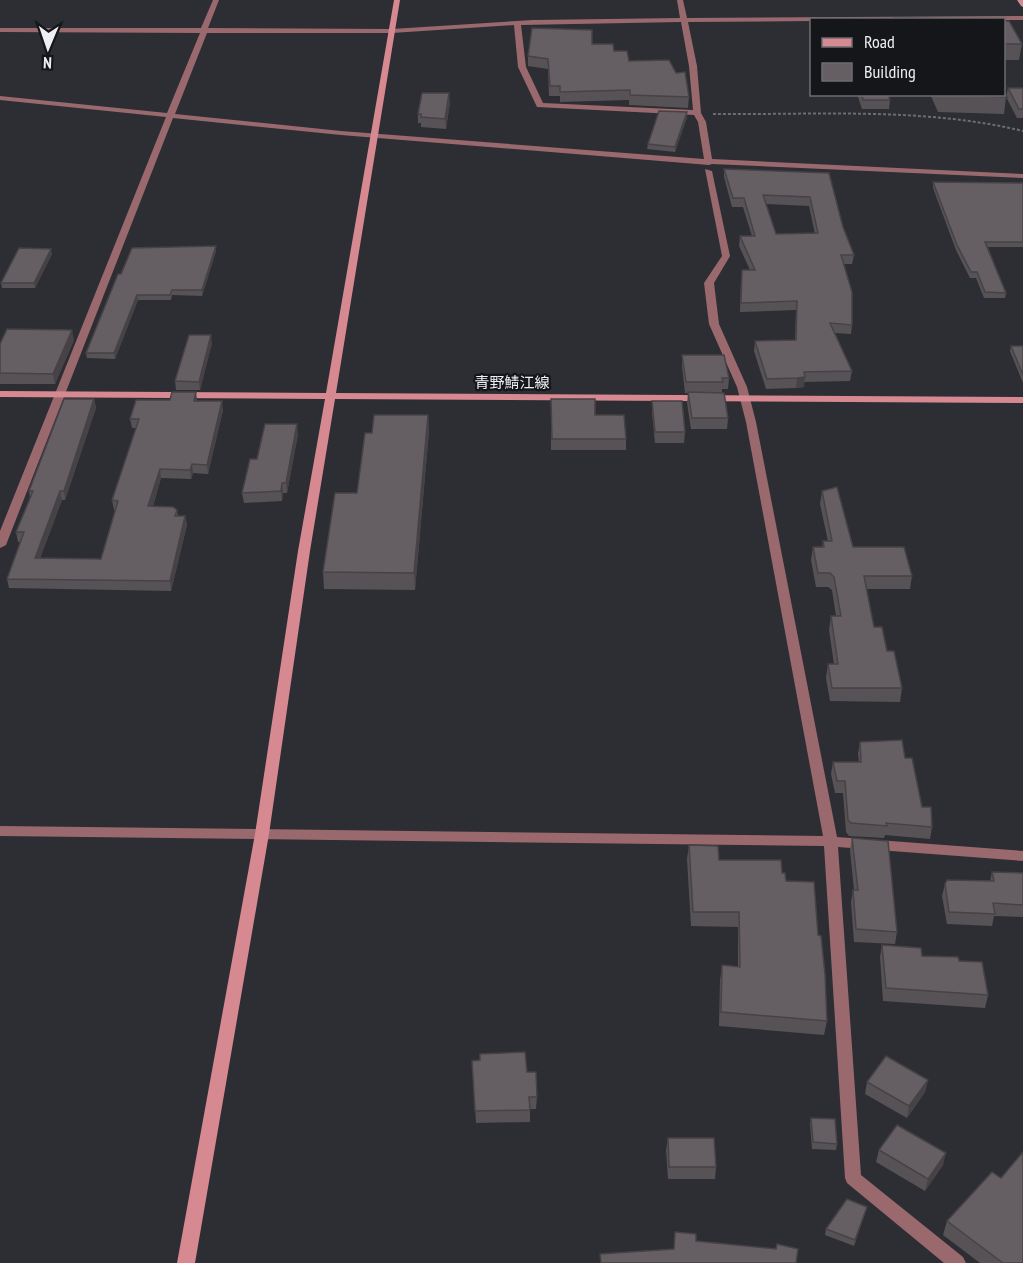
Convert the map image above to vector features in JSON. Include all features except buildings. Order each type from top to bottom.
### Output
[{"type":"street","points":[[0,545],[61,395],[161,133],[170,118],[216,0]]},
{"type":"street","points":[[186,1263],[262,834],[304,551],[398,0]]},
{"type":"street","points":[[680,0],[685,20],[697,113],[702,122],[712,169],[726,255],[709,284],[714,324],[745,399],[831,841],[853,1178],[957,1263]]},
{"type":"street","points":[[1020,0],[1023,5]]},
{"type":"street","points":[[1005,18],[1023,18]]},
{"type":"street","points":[[0,30],[392,31],[517,23],[810,19]]},
{"type":"street","points":[[517,23],[522,68],[540,105],[697,113]]},
{"type":"street","points":[[0,98],[170,118],[712,169],[1023,176]]},
{"type":"street","points":[[0,105],[34,101]]},
{"type":"street","points":[[760,174],[1023,183]]},
{"type":"street","name":"青野鯖江線","points":[[0,394],[1023,400]]},
{"type":"street","points":[[0,831],[831,841],[1023,856]]},
{"type":"path","points":[[697,113],[937,117],[981,121],[1023,131]]}]
